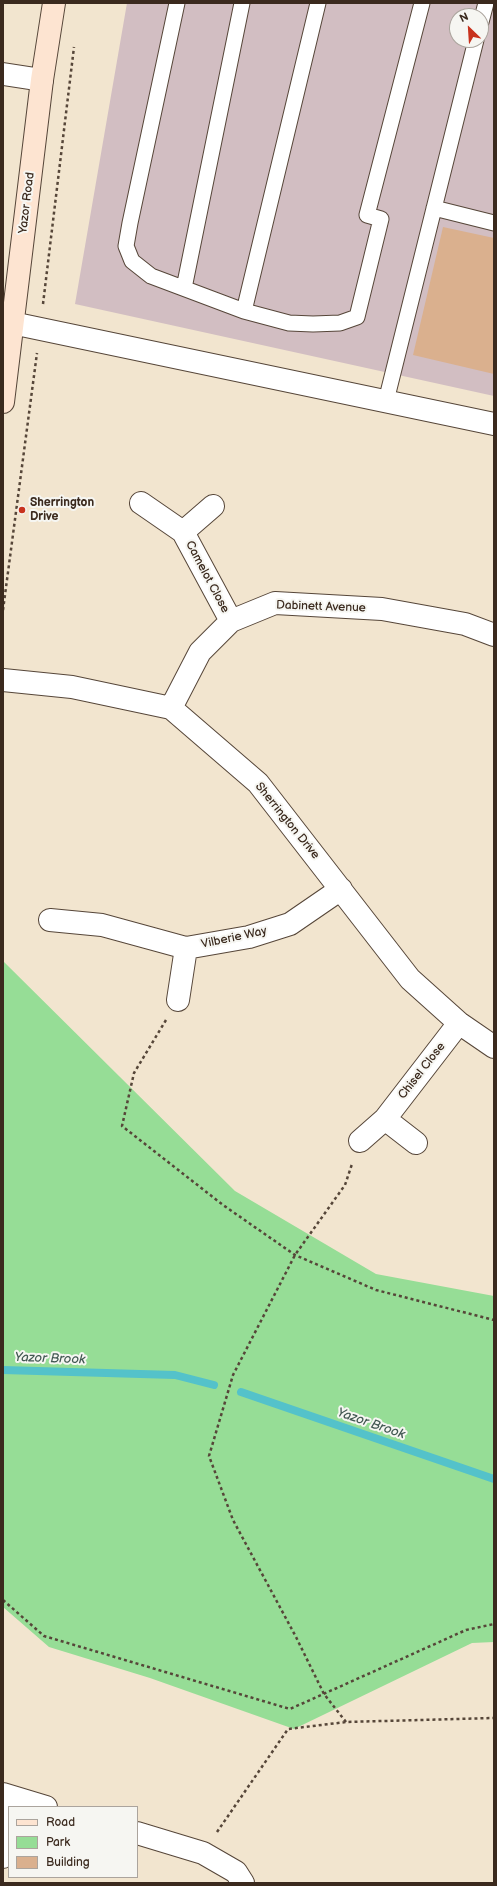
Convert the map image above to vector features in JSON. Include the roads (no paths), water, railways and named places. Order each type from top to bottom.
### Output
[{"type":"street","name":"Yazor Road","points":[[3,402],[42,80],[54,3]]},
{"type":"street","points":[[3,74],[42,80]]},
{"type":"street","points":[[12,322],[494,424]]},
{"type":"street","name":"Camelot Close","points":[[141,503],[183,532],[231,622]]},
{"type":"street","name":"Camelot Close","points":[[183,532],[213,506]]},
{"type":"street","name":"Dabinett Avenue","points":[[171,708],[200,652],[231,622],[275,603],[382,609],[465,624],[494,635]]},
{"type":"street","name":"Sherrington Drive","points":[[3,680],[72,687],[171,708],[258,784],[410,979],[459,1023],[494,1047]]},
{"type":"street","name":"Vilberie Way","points":[[50,920],[102,925],[186,948],[250,937],[290,924],[341,889]]},
{"type":"street","name":"Vilberie Way","points":[[178,1000],[186,948]]},
{"type":"street","name":"Chisel Close","points":[[360,1141],[385,1119],[459,1023]]},
{"type":"street","points":[[385,1119],[416,1143]]},
{"type":"street","points":[[3,1858],[8,1803],[36,1806]]},
{"type":"street","points":[[138,1833],[203,1853],[236,1872],[243,1883]]},
{"type":"lane","points":[[177,3],[126,246],[132,261],[151,276],[244,311],[289,323],[307,324],[340,323],[357,317],[381,219],[367,215],[422,3]]},
{"type":"lane","points":[[184,288],[242,3]]},
{"type":"lane","points":[[244,311],[318,3]]},
{"type":"lane","points":[[386,401],[474,48]]},
{"type":"lane","points":[[434,208],[494,223]]},
{"type":"waterway","name":"Yazor Brook","points":[[3,1370],[175,1375],[214,1385]]},
{"type":"waterway","name":"Yazor Brook","points":[[241,1392],[494,1479]]},
{"type":"place","name":"Sherrington Drive","points":[[22,510]]}]
